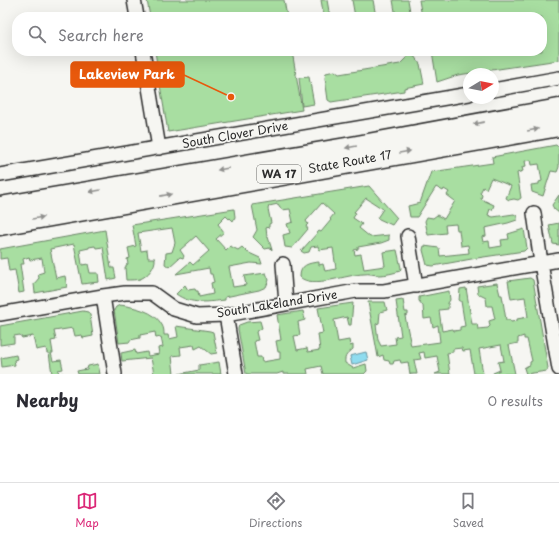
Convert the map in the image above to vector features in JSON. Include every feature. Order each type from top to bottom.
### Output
[{"type":"highway","name":"State Route 17","points":[[0,207],[338,150],[559,109]]},
{"type":"highway","name":"State Route 17","points":[[0,225],[559,126]]},
{"type":"street","points":[[134,0],[136,12]]},
{"type":"street","points":[[144,56],[159,148]]},
{"type":"street","points":[[499,89],[559,78]]},
{"type":"street","name":"South Clover Drive","points":[[0,175],[463,95]]},
{"type":"street","points":[[534,213],[559,369]]},
{"type":"street","points":[[408,236],[416,286]]},
{"type":"street","name":"South Lakeland Drive","points":[[0,314],[102,296],[125,293],[152,293],[174,309],[197,316],[226,314],[356,291],[384,291],[416,286],[559,260]]},
{"type":"street","points":[[283,264],[286,304]]},
{"type":"street","points":[[102,296],[115,374]]},
{"type":"street","points":[[226,314],[236,374]]},
{"type":"green space","points":[[147,0],[284,0],[286,12],[149,12]]},
{"type":"green space","points":[[321,0],[327,0],[329,12],[323,12]]},
{"type":"green space","points":[[352,0],[373,0],[375,12],[354,12]]},
{"type":"green space","points":[[393,0],[408,0],[410,12],[395,12]]},
{"type":"green space","points":[[419,0],[559,0],[559,60],[499,69],[463,68],[463,74],[437,82],[433,56],[547,56],[547,12],[421,12]]},
{"type":"green space","points":[[156,56],[293,56],[302,110],[168,132]]},
{"type":"green space","points":[[408,56],[414,56],[420,64],[424,84],[404,88],[404,91],[331,102],[328,100],[325,78],[326,73],[335,71],[339,74],[400,64]]},
{"type":"green space","points":[[309,77],[314,104],[302,106],[299,78]]},
{"type":"green space","points":[[556,145],[559,148],[559,167],[557,172],[551,171],[543,196],[532,192],[531,185],[539,184],[539,182],[542,181],[539,164],[532,165],[531,160],[525,161],[526,166],[522,167],[523,171],[517,173],[521,198],[518,200],[509,200],[506,198],[511,186],[491,178],[486,189],[483,187],[480,193],[482,195],[481,199],[494,205],[492,210],[490,209],[488,215],[493,217],[514,214],[517,216],[517,220],[485,228],[486,236],[482,237],[483,242],[489,241],[490,248],[502,246],[501,240],[509,239],[508,234],[524,229],[527,248],[524,251],[433,266],[427,265],[423,250],[424,246],[439,248],[440,256],[469,253],[468,245],[461,246],[459,230],[457,230],[456,224],[445,225],[446,233],[428,235],[425,221],[427,217],[433,218],[437,215],[444,219],[455,201],[447,195],[449,192],[444,189],[443,191],[436,187],[417,217],[410,217],[408,206],[420,203],[431,172],[493,163],[492,157]]},
{"type":"green space","points":[[369,186],[397,218],[392,225],[377,218],[383,209],[366,198],[354,212],[356,213],[353,218],[362,224],[359,228],[370,237],[389,235],[389,240],[358,247],[358,249],[354,250],[355,255],[361,254],[364,269],[385,266],[383,252],[397,250],[401,268],[400,271],[390,274],[357,275],[313,282],[300,277],[303,267],[311,263],[319,262],[319,265],[323,264],[325,271],[336,269],[333,248],[319,250],[318,246],[311,247],[309,252],[304,253],[301,251],[319,231],[321,232],[334,214],[322,203],[306,221],[308,224],[306,226],[308,229],[292,248],[285,247],[283,235],[290,233],[287,224],[293,222],[290,209],[282,210],[278,204],[269,206],[268,209],[271,223],[269,224],[269,227],[266,228],[267,237],[272,250],[270,248],[265,249],[253,237],[257,230],[252,205]]},
{"type":"green space","points":[[559,195],[559,213],[552,205]]},
{"type":"green space","points":[[234,209],[235,217],[233,221],[226,216],[218,224],[224,232],[216,239],[226,250],[230,246],[238,250],[242,247],[247,252],[260,258],[262,264],[251,263],[229,267],[233,287],[246,285],[244,276],[266,273],[269,280],[266,287],[259,290],[225,297],[225,300],[200,302],[188,300],[176,294],[185,285],[188,290],[195,289],[198,291],[199,297],[213,294],[211,283],[214,282],[209,268],[176,274],[190,262],[193,265],[209,251],[196,236],[180,250],[184,256],[183,258],[180,257],[169,267],[165,264],[166,253],[172,252],[175,243],[172,228],[138,233],[141,251],[147,250],[148,258],[155,258],[155,261],[151,270],[143,278],[137,280],[126,280],[125,267],[128,264],[127,259],[130,258],[128,248],[136,246],[132,225]]},
{"type":"green space","points":[[559,223],[559,245],[553,244],[549,225]]},
{"type":"green space","points":[[105,230],[111,268],[114,268],[116,278],[108,280],[103,247],[89,247],[80,250],[82,265],[88,264],[90,273],[98,273],[99,282],[82,284],[74,244],[50,249],[56,278],[65,276],[67,287],[35,293],[34,284],[39,278],[38,274],[44,272],[42,258],[30,260],[29,257],[23,259],[24,264],[20,264],[24,292],[19,293],[15,270],[9,271],[7,258],[0,259],[0,249]]},
{"type":"green space","points":[[530,278],[533,280],[548,368],[547,371],[526,374],[524,368],[530,365],[530,362],[532,361],[527,339],[524,339],[524,336],[518,338],[518,343],[509,345],[515,374],[493,374],[500,370],[498,362],[504,361],[501,345],[479,349],[483,374],[474,374],[470,350],[463,351],[462,348],[453,349],[453,352],[447,353],[450,374],[435,374],[440,372],[437,356],[425,358],[424,352],[419,353],[421,359],[414,360],[417,374],[410,374],[408,362],[401,363],[400,360],[394,361],[393,364],[390,364],[389,361],[384,360],[383,355],[378,357],[368,302],[385,302],[387,310],[380,312],[379,323],[376,324],[378,340],[381,346],[396,344],[395,337],[401,336],[396,301],[403,300],[405,312],[408,312],[408,315],[405,316],[411,346],[440,342],[438,325],[433,327],[431,318],[424,319],[423,306],[419,301],[419,297],[449,291],[450,300],[448,303],[448,309],[439,310],[442,331],[453,329],[454,331],[460,330],[460,327],[465,326],[461,301],[459,301],[460,289],[466,288],[472,324],[477,324],[478,329],[488,328],[490,326],[489,321],[495,319],[492,306],[487,306],[486,298],[478,294],[477,286],[497,283],[500,295],[502,295],[506,320],[510,320],[511,322],[528,317],[525,297],[511,299],[508,281]]},
{"type":"green space","points":[[353,303],[351,325],[349,325],[347,317],[334,320],[338,342],[349,340],[350,346],[353,345],[353,349],[346,356],[345,363],[353,368],[366,364],[367,371],[364,374],[323,374],[321,366],[307,369],[308,374],[283,374],[283,372],[277,374],[246,374],[238,329],[239,325],[247,322],[260,321],[262,328],[256,332],[258,340],[254,341],[257,357],[261,357],[262,362],[280,359],[280,352],[278,352],[276,341],[281,340],[277,315],[303,311],[305,320],[298,322],[300,335],[294,336],[297,350],[307,348],[308,352],[320,350],[318,334],[323,333],[318,308]]},
{"type":"green space","points":[[120,305],[144,310],[154,316],[163,326],[164,335],[168,335],[169,339],[178,337],[176,326],[213,332],[217,353],[211,354],[201,346],[195,349],[194,345],[180,347],[181,355],[172,356],[174,374],[154,374],[151,358],[122,361],[121,353],[135,350],[136,354],[147,352],[148,356],[159,354],[158,348],[163,347],[161,337],[156,338],[155,332],[140,335],[140,338],[130,340],[130,342],[119,343],[114,310]]},
{"type":"green space","points":[[83,311],[88,312],[90,315],[93,336],[83,338],[82,335],[75,336],[73,328],[54,331],[56,340],[51,341],[53,353],[51,353],[53,361],[61,360],[63,369],[58,370],[59,374],[52,374],[49,353],[47,353],[46,348],[36,350],[33,336],[22,338],[20,335],[14,336],[14,343],[0,345],[0,326]]},
{"type":"green space","points":[[16,355],[17,359],[14,360],[15,365],[2,367],[1,358]]},
{"type":"green space","points":[[219,362],[221,374],[179,374],[199,370],[199,365]]},
{"type":"green space","points":[[98,364],[100,374],[78,374],[77,371],[87,369],[88,366]]},
{"type":"water","points":[[366,352],[368,360],[352,365],[350,356]]},
{"type":"place","name":"Lakeview Park","points":[[231,97]]}]
